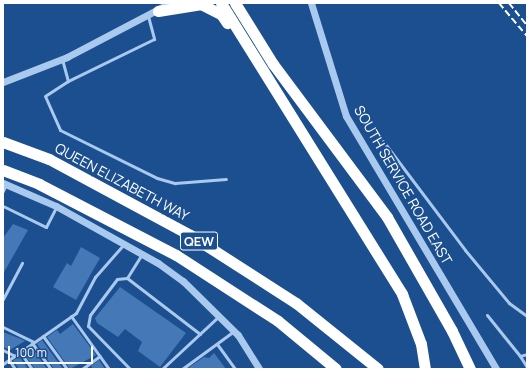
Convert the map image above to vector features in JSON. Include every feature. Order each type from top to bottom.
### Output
[{"type":"highway","points":[[221,3],[402,294],[421,344],[425,369]]},
{"type":"highway","points":[[235,3],[273,64],[386,217],[452,331],[470,369]]},
{"type":"highway","points":[[158,11],[188,4],[212,8],[248,46]]},
{"type":"highway","name":"QUEEN ELIZABETH WAY","points":[[3,142],[50,159],[190,235],[296,303],[378,369]]},
{"type":"highway","name":"QEW","points":[[3,170],[39,184],[176,255],[278,321],[336,369]]},
{"type":"street","points":[[3,82],[62,59],[158,11],[170,3]]},
{"type":"street","name":"SOUTH SERVICE ROAD EAST","points":[[311,3],[346,116],[496,369]]},
{"type":"street","points":[[4,186],[56,206],[142,254],[183,281],[234,330],[259,369]]},
{"type":"lane","points":[[148,16],[154,39],[68,81],[45,96],[60,130],[69,136],[157,178],[175,183],[226,179]]},
{"type":"lane","points":[[62,59],[68,81]]},
{"type":"lane","points":[[383,141],[465,250],[510,303],[527,316]]},
{"type":"lane","points":[[3,206],[46,227],[56,206]]},
{"type":"lane","points":[[3,364],[71,316],[77,310],[95,277],[124,244]]},
{"type":"lane","points":[[127,278],[142,254]]},
{"type":"lane","points":[[3,299],[22,263]]},
{"type":"lane","points":[[130,369],[88,326],[90,315],[117,278],[127,278],[156,297],[200,334]]},
{"type":"lane","points":[[162,369],[220,315]]},
{"type":"lane","points":[[487,315],[527,367]]},
{"type":"lane","points":[[71,316],[109,369]]},
{"type":"lane","points":[[3,327],[33,343],[51,369]]},
{"type":"lane","points":[[182,369],[234,330]]},
{"type":"lane","points":[[43,336],[67,369]]},
{"type":"lane","points":[[217,344],[235,369]]},
{"type":"lane","points":[[3,350],[15,356]]},
{"type":"lane","points":[[20,352],[32,369]]},
{"type":"lane","points":[[520,356],[527,354]]},
{"type":"lane","points":[[82,369],[100,356]]},
{"type":"lane","points":[[9,360],[15,369]]},
{"type":"building","points":[[13,224],[28,230],[3,274],[3,238]]},
{"type":"building","points":[[81,247],[100,258],[76,300],[53,287],[67,263],[71,266]]},
{"type":"building","points":[[120,287],[186,333],[160,367],[138,351],[142,342],[125,329],[118,337],[97,323],[95,318]]},
{"type":"building","points":[[73,324],[96,355],[70,369],[47,337],[57,330],[60,334]]},
{"type":"building","points":[[3,332],[25,341],[10,350],[3,347]]},
{"type":"building","points":[[42,340],[63,369],[54,369],[37,344]]},
{"type":"building","points":[[33,349],[47,369],[35,369],[25,355]]},
{"type":"building","points":[[214,353],[226,369],[187,369],[204,357],[209,358]]},
{"type":"building","points":[[19,356],[28,369],[19,369],[13,361]]},
{"type":"building","points":[[99,360],[105,369],[93,369],[91,366]]},
{"type":"railway","points":[[499,3],[527,36]]},
{"type":"railway","points":[[509,3],[527,25]]}]
